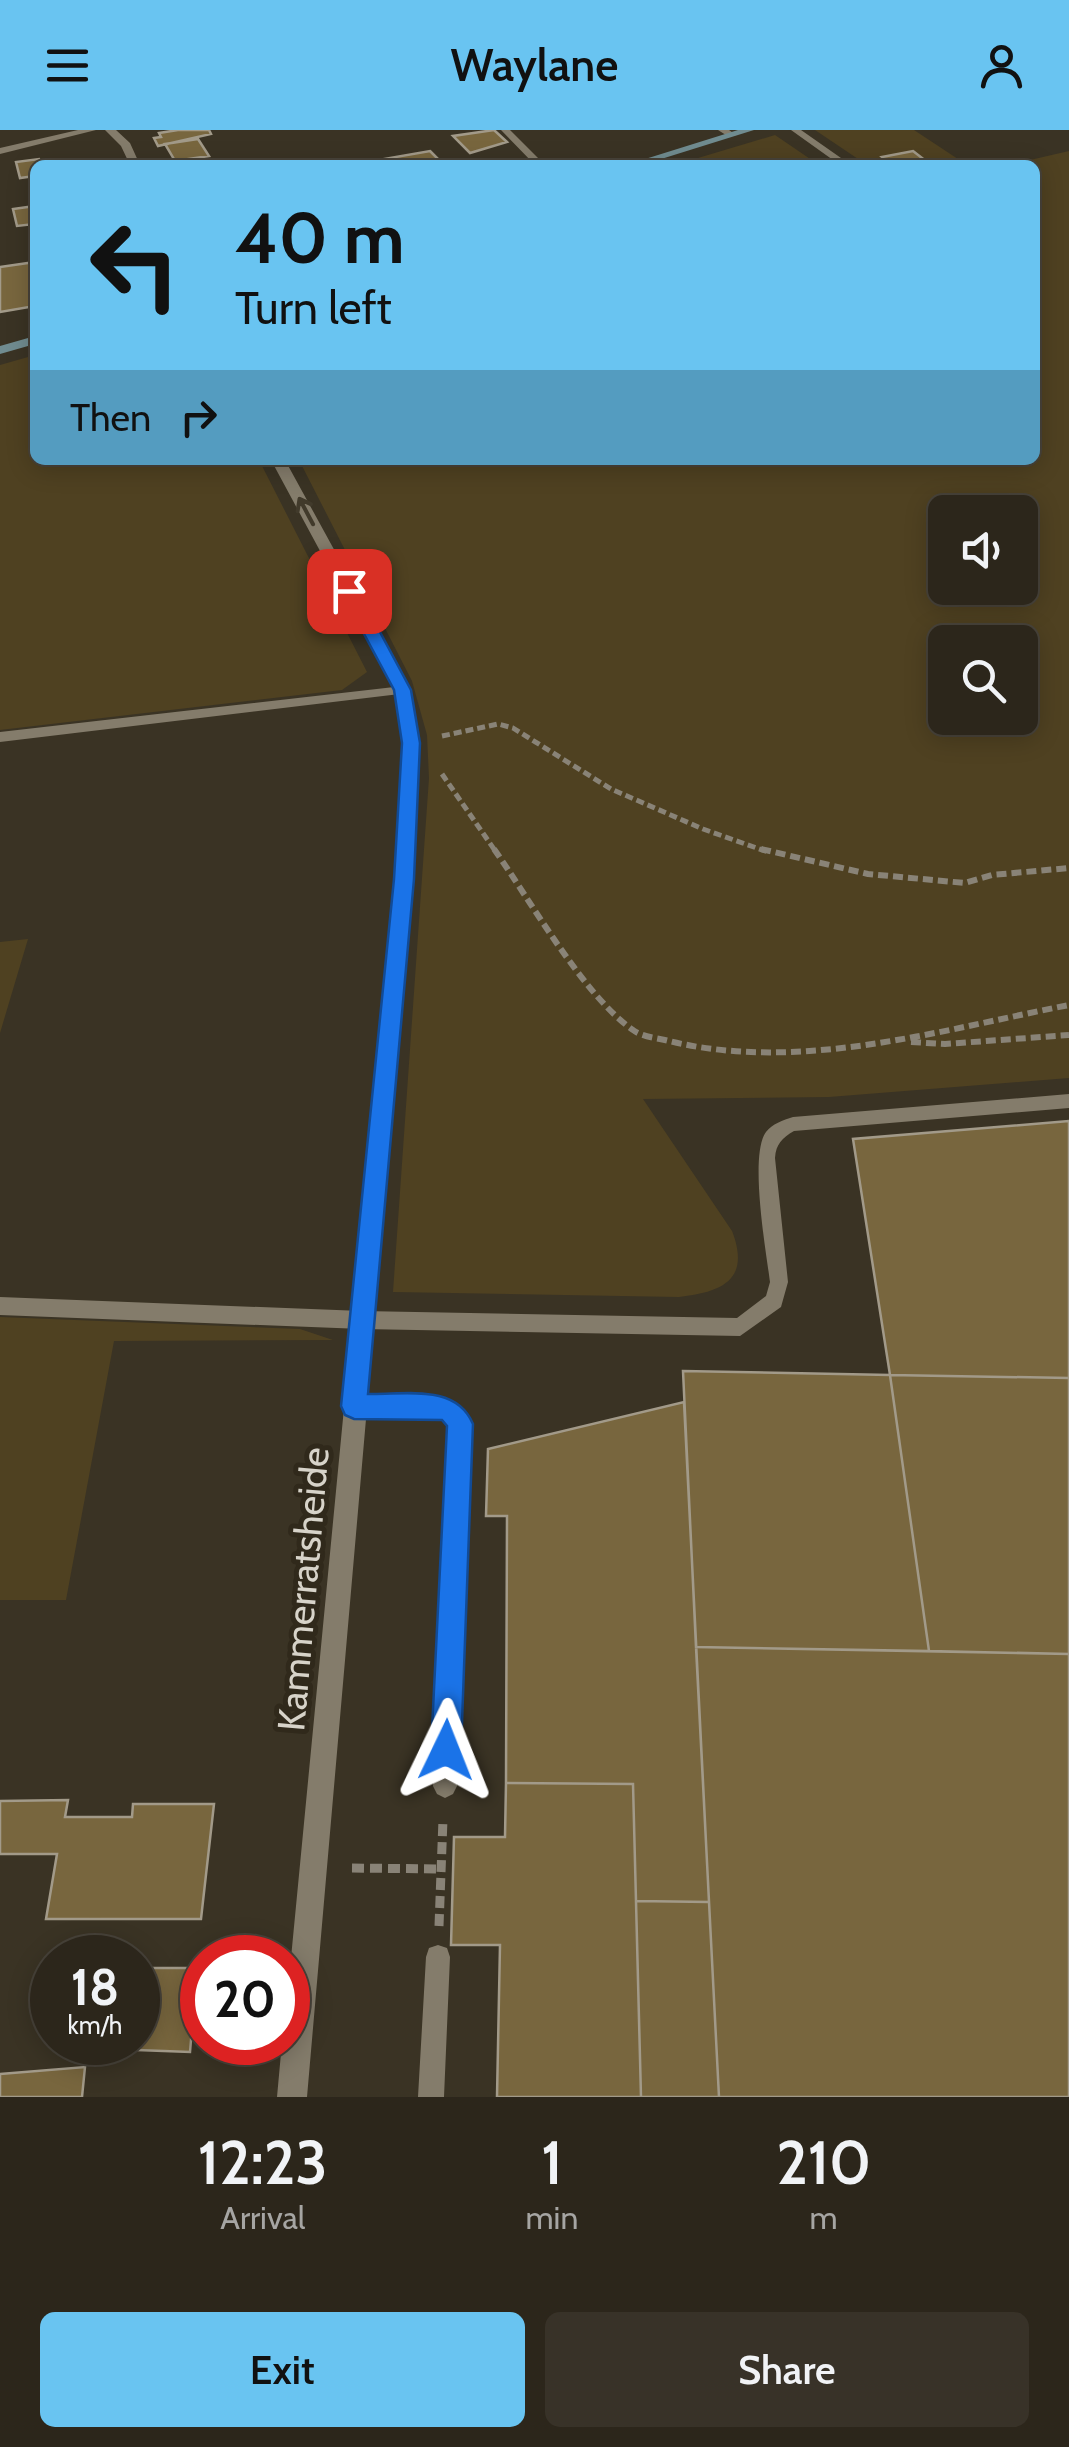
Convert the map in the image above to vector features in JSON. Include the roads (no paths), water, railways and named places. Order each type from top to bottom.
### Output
[{"type":"main road","points":[[646,160],[727,133],[750,130]]},
{"type":"main road","points":[[0,350],[30,341]]},
{"type":"street","points":[[0,151],[92,130]]},
{"type":"street","points":[[110,130],[126,144],[133,160]]},
{"type":"street","name":"Kammerratsheide","points":[[281,465],[402,690],[411,743],[404,879],[292,2097]]},
{"type":"lane","points":[[504,130],[535,160]]},
{"type":"lane","points":[[795,130],[839,160]]},
{"type":"lane","points":[[0,737],[402,690]]},
{"type":"lane","points":[[0,1306],[362,1320],[740,1326],[774,1302],[779,1282],[766,1158],[767,1142],[779,1130],[793,1124],[1069,1101]]},
{"type":"lane","points":[[354,1406],[443,1408],[454,1413],[460,1424],[445,1786]]},
{"type":"lane","points":[[432,2097],[438,1957]]}]
